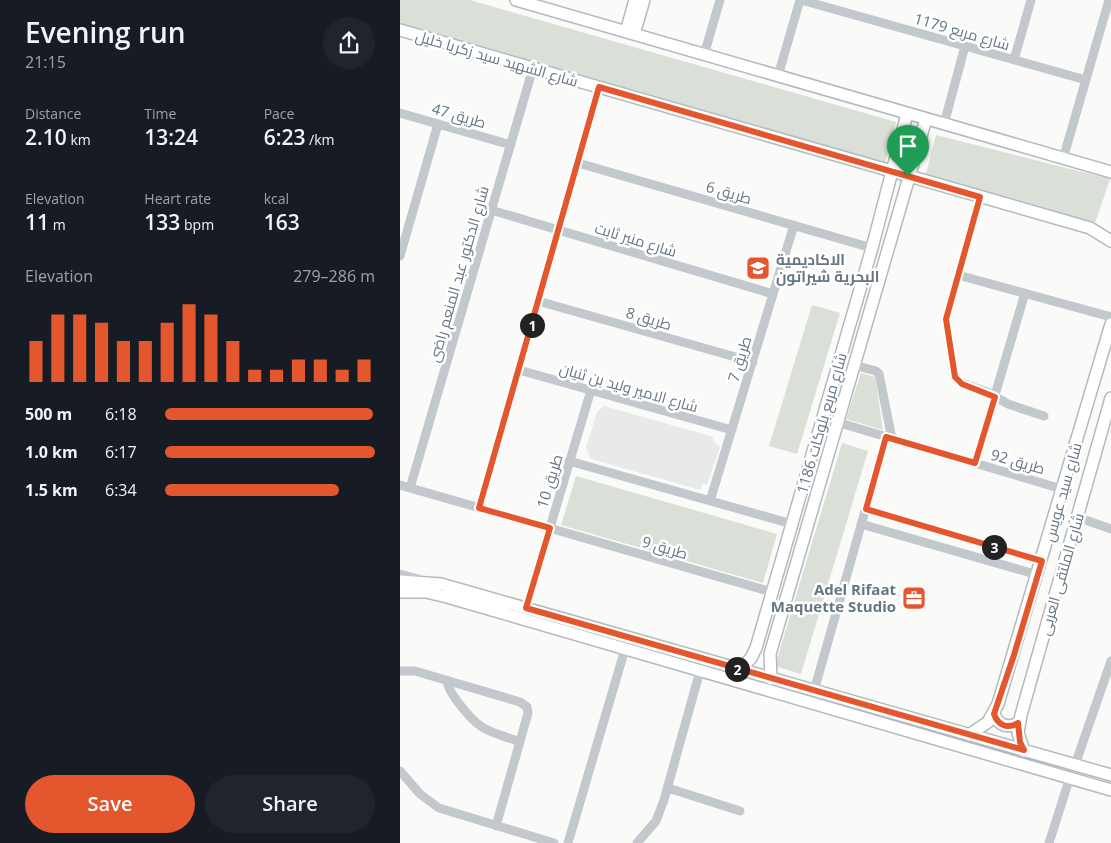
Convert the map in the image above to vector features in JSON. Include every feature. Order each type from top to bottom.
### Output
[{"type":"street","points":[[516,0],[1111,172]]},
{"type":"street","points":[[630,33],[635,0]]},
{"type":"street","points":[[630,33],[644,0]]},
{"type":"street","points":[[704,54],[720,0]]},
{"type":"street","points":[[778,76],[800,0]]},
{"type":"street","name":"شارع مربع 1179","points":[[800,0],[1086,80]]},
{"type":"street","points":[[1014,60],[1031,0]]},
{"type":"street","points":[[1063,159],[1109,0]]},
{"type":"street","name":"شارع الشهيد سيد زكريا خليل","points":[[400,30],[980,197],[1106,231],[1111,241]]},
{"type":"street","points":[[944,124],[965,46]]},
{"type":"street","name":"شارع الدكتور عبد المنعم راضى","points":[[410,488],[533,68]]},
{"type":"street","points":[[479,508],[599,87]]},
{"type":"street","name":"طريق 47","points":[[400,113],[511,145]]},
{"type":"street","name":"شارع مربع بلوكات 1186","points":[[740,670],[752,658],[756,648],[872,248],[907,114]]},
{"type":"street","name":"شارع مربع بلوكات 1186","points":[[771,679],[770,654],[926,119]]},
{"type":"street","points":[[400,256],[438,124]]},
{"type":"street","name":"طريق 6","points":[[578,163],[872,248]]},
{"type":"street","points":[[980,197],[946,319],[954,374],[962,384],[1008,404],[1044,416]]},
{"type":"street","name":"شارع منير ثابت","points":[[491,210],[773,294]]},
{"type":"street","name":"طريق 7","points":[[710,501],[794,225]]},
{"type":"street","points":[[958,274],[1111,317]]},
{"type":"street","points":[[975,463],[1025,293]]},
{"type":"street","name":"طريق 8","points":[[538,301],[753,362]]},
{"type":"street","name":"شارع سيد عويس","points":[[969,735],[980,729],[994,714],[1038,575],[1111,324]]},
{"type":"street","points":[[814,691],[861,524],[889,438],[879,374],[876,371],[854,365]]},
{"type":"street","name":"شارع الامير وليد بن ثنيان","points":[[519,370],[732,430]]},
{"type":"street","name":"طريق 10","points":[[526,608],[591,390]]},
{"type":"street","name":"شارع الملتقى العربى","points":[[1024,750],[1020,742],[1018,723],[1111,398]]},
{"type":"street","name":"طريق 92","points":[[823,418],[1062,488]]},
{"type":"street","points":[[570,461],[792,524],[804,538]]},
{"type":"street","name":"طريق 9","points":[[400,485],[772,592]]},
{"type":"street","points":[[866,509],[1042,561]]},
{"type":"street","points":[[1077,517],[1111,529]]},
{"type":"street","points":[[792,524],[810,518]]},
{"type":"street","points":[[861,524],[1038,575]]},
{"type":"street","points":[[400,574],[425,582]]},
{"type":"street","points":[[400,581],[441,584],[814,691],[884,717],[1111,790]]},
{"type":"street","points":[[400,592],[416,591],[436,594],[700,670],[884,717],[969,735],[1111,775]]},
{"type":"street","points":[[568,843],[625,649]]},
{"type":"street","points":[[1075,765],[1111,661]]},
{"type":"street","points":[[637,843],[656,821],[668,788],[700,670]]},
{"type":"street","points":[[400,671],[416,671],[523,703],[527,707],[528,713],[496,826]]},
{"type":"street","points":[[447,680],[450,691],[478,723],[486,729],[520,742]]},
{"type":"street","points":[[994,714],[1003,726],[1018,723]]},
{"type":"street","points":[[400,771],[420,794],[439,808],[554,843]]},
{"type":"street","points":[[1049,843],[1070,777]]},
{"type":"street","points":[[668,788],[740,811]]},
{"type":"shaded area","points":[[400,0],[470,0],[896,122],[885,163],[400,24]]},
{"type":"shaded area","points":[[936,135],[1110,179],[1093,229],[925,177]]},
{"type":"shaded area","points":[[812,305],[840,313],[797,454],[769,446]]},
{"type":"shaded area","points":[[861,373],[875,377],[883,430],[846,419]]},
{"type":"shaded area","points":[[604,406],[714,437],[713,441],[720,447],[707,485],[703,483],[700,490],[591,459],[586,448],[597,412]]},
{"type":"shaded area","points":[[842,443],[868,451],[801,674],[775,666]]},
{"type":"shaded area","points":[[576,476],[777,534],[763,583],[561,525]]},
{"type":"place","name":"الاكاديمية البحرية شيراتون","points":[[758,268]]},
{"type":"place","name":"Adel Rifaat Maquette Studio","points":[[914,598]]},
{"type":"route","points":[[599,87],[908,176],[980,197],[947,311],[946,323],[954,374],[957,380],[962,384],[987,392],[995,397],[975,463],[886,437],[866,509],[1042,561],[994,714],[1003,726],[1014,726],[1018,723],[1020,742],[1024,750],[526,608],[550,528],[479,508],[599,87]]}]
